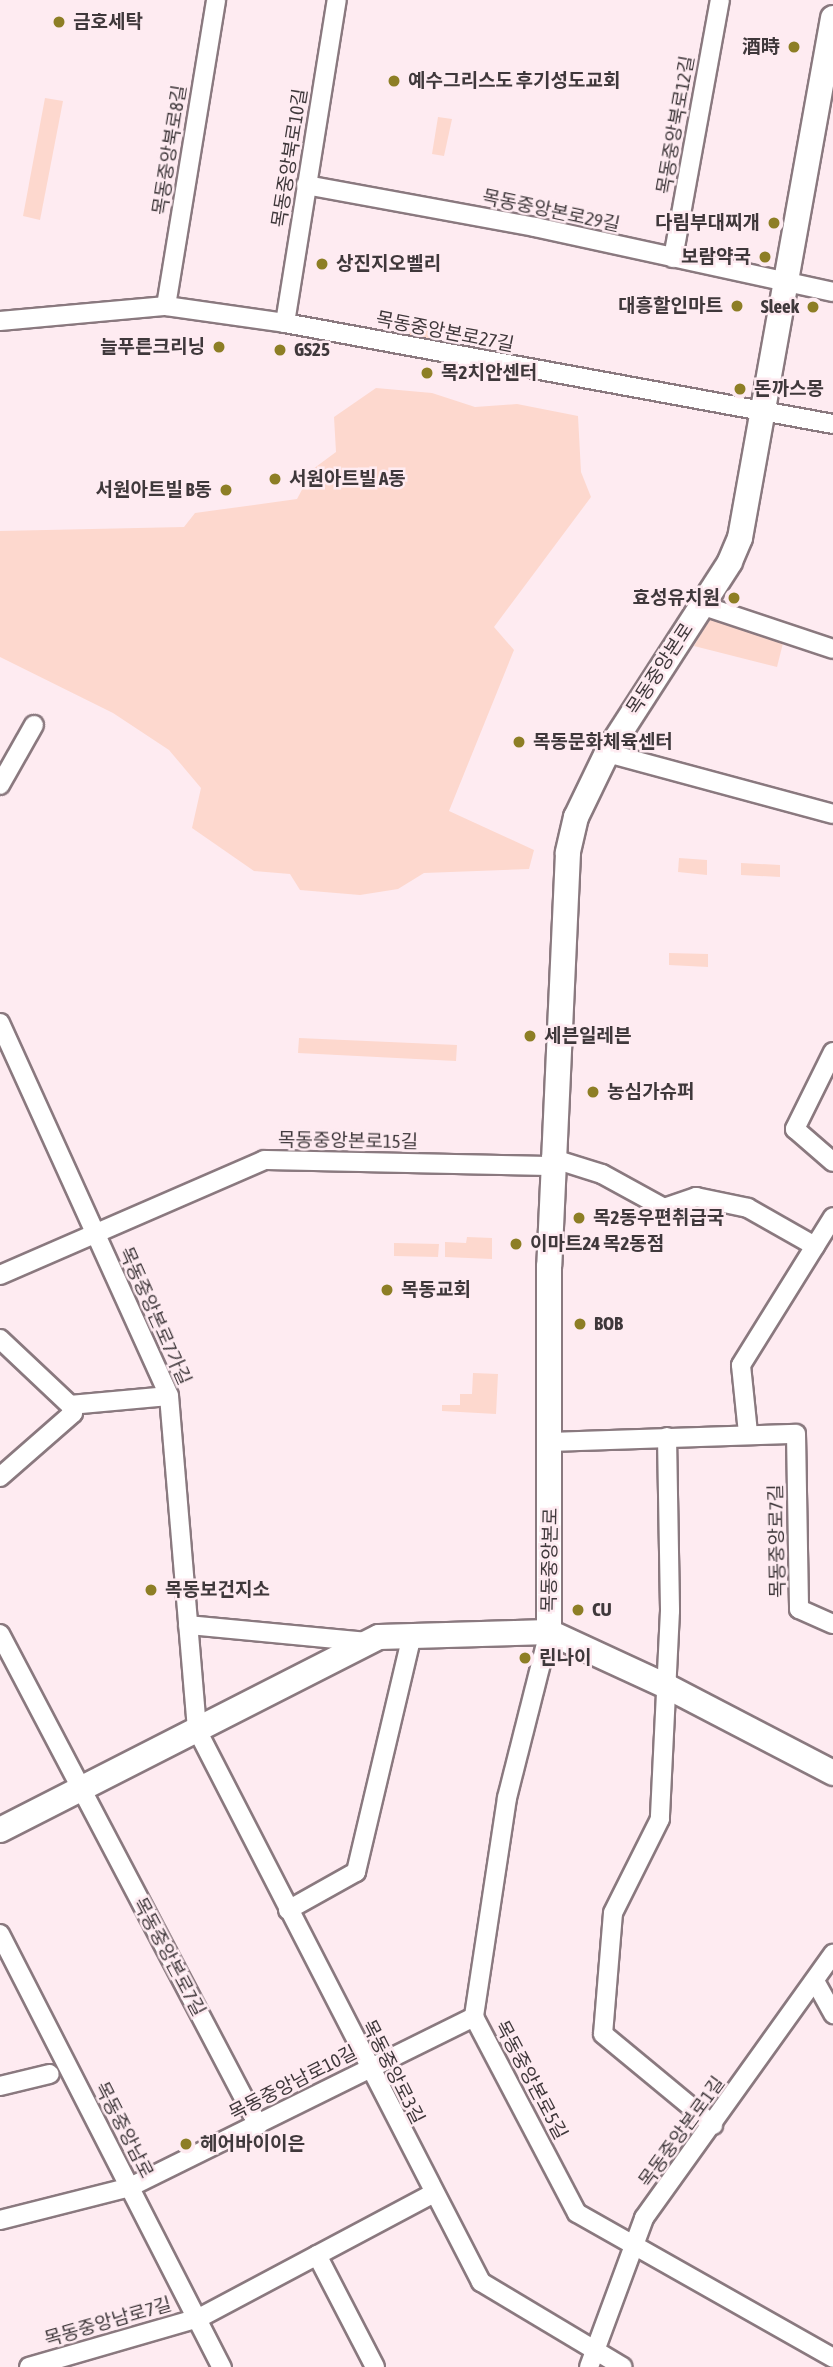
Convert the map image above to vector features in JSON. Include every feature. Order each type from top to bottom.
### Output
[{"type":"street","name":"목동중앙북로8길","points":[[166,306],[216,0]]},
{"type":"street","name":"목동중앙북로10길","points":[[285,323],[337,0]]},
{"type":"street","name":"목동중앙북로12길","points":[[673,258],[720,0]]},
{"type":"street","name":"목동중앙본로","points":[[833,18],[740,538],[730,562],[607,753],[580,800],[568,853],[551,1162],[549,1632],[668,1687],[833,1773]]},
{"type":"street","name":"목동중앙본로29길","points":[[306,185],[833,292]]},
{"type":"street","points":[[0,321],[166,306],[285,323]]},
{"type":"street","name":"목동중앙본로27길","points":[[285,323],[833,424]]},
{"type":"street","points":[[701,605],[833,649]]},
{"type":"street","points":[[0,785],[34,724]]},
{"type":"street","points":[[607,753],[833,814]]},
{"type":"street","name":"목동중앙본로7가길","points":[[0,1023],[169,1396],[197,1730]]},
{"type":"street","points":[[833,1052],[821,1083],[795,1129],[833,1162]]},
{"type":"street","name":"목동중앙본로15길","points":[[0,1275],[264,1160],[551,1162]]},
{"type":"street","points":[[551,1162],[602,1174],[664,1208],[696,1196],[748,1208],[815,1246]]},
{"type":"street","points":[[551,1442],[748,1433],[741,1365],[833,1216]]},
{"type":"street","points":[[0,1339],[70,1405],[73,1413],[0,1476]]},
{"type":"street","points":[[70,1405],[169,1396]]},
{"type":"street","name":"목동중앙로7길","points":[[748,1433],[796,1434],[799,1609],[833,1625]]},
{"type":"street","points":[[667,1437],[668,1687],[660,1819],[613,1913],[603,2034],[713,2125]]},
{"type":"street","points":[[188,1625],[370,1642],[412,1636],[549,1632]]},
{"type":"street","name":"목동중앙본로5길","points":[[549,1632],[507,1798],[474,2017],[577,2213],[633,2242],[833,2358]]},
{"type":"street","name":"목동중앙본로7길","points":[[0,1634],[258,2124]]},
{"type":"street","points":[[288,1910],[356,1872],[412,1636]]},
{"type":"street","points":[[0,1830],[370,1642]]},
{"type":"street","name":"목동중앙로3길","points":[[197,1730],[432,2194],[481,2282],[623,2367]]},
{"type":"street","name":"목동중앙남로","points":[[0,1934],[7,1962],[130,2187],[222,2367]]},
{"type":"street","name":"목동중앙본로1길","points":[[589,2367],[644,2218],[833,1954]]},
{"type":"street","points":[[815,1981],[833,2014]]},
{"type":"street","name":"목동중앙남로10길","points":[[0,2220],[130,2187],[474,2017]]},
{"type":"street","points":[[0,2086],[50,2074]]},
{"type":"street","points":[[199,2318],[432,2194]]},
{"type":"street","points":[[317,2255],[375,2367]]},
{"type":"street","name":"목동중앙남로7길","points":[[29,2367],[199,2318]]},
{"type":"shaded area","points":[[45,98],[63,101],[40,220],[23,216]]},
{"type":"shaded area","points":[[438,117],[452,119],[444,156],[432,154]]},
{"type":"shaded area","points":[[411,326],[438,331],[435,345],[408,340]]},
{"type":"shaded area","points":[[376,388],[432,393],[475,407],[517,404],[578,416],[581,472],[591,497],[494,627],[514,650],[449,811],[534,850],[529,869],[424,873],[398,889],[360,895],[300,890],[290,874],[254,871],[192,828],[201,788],[169,750],[113,713],[0,657],[0,531],[184,527],[195,513],[297,499],[313,469],[336,452],[334,417]]},
{"type":"shaded area","points":[[710,619],[784,639],[777,667],[694,646]]},
{"type":"shaded area","points":[[679,858],[707,860],[707,875],[678,872]]},
{"type":"shaded area","points":[[741,863],[780,865],[780,877],[741,875]]},
{"type":"shaded area","points":[[669,953],[708,954],[708,967],[669,965]]},
{"type":"shaded area","points":[[299,1038],[457,1045],[456,1061],[298,1053]]},
{"type":"shaded area","points":[[467,1237],[492,1238],[492,1259],[445,1257],[445,1242],[466,1243]]},
{"type":"shaded area","points":[[394,1243],[439,1244],[438,1257],[394,1256]]},
{"type":"shaded area","points":[[473,1373],[498,1374],[496,1414],[442,1411],[442,1405],[460,1405],[460,1394],[472,1394]]},
{"type":"place","name":"금호세탁","points":[[59,22]]},
{"type":"place","name":"酒時","points":[[794,47]]},
{"type":"place","name":"예수그리스도 후기성도교회","points":[[394,81]]},
{"type":"place","name":"다림부대찌개","points":[[774,223]]},
{"type":"place","name":"보람약국","points":[[765,257]]},
{"type":"place","name":"상진지오벨리","points":[[322,264]]},
{"type":"place","name":"대흥할인마트","points":[[737,306]]},
{"type":"place","name":"Sleek","points":[[813,307]]},
{"type":"place","name":"늘푸른크리닝","points":[[219,347]]},
{"type":"place","name":"GS25","points":[[280,350]]},
{"type":"place","name":"목2치안센터","points":[[427,373]]},
{"type":"place","name":"돈까스몽","points":[[740,389]]},
{"type":"place","name":"서원아트빌 A동","points":[[275,479]]},
{"type":"place","name":"서원아트빌 B동","points":[[226,490]]},
{"type":"place","name":"효성유치원","points":[[734,598]]},
{"type":"place","name":"목동문화체육센터","points":[[519,742]]},
{"type":"place","name":"세븐일레븐","points":[[530,1036]]},
{"type":"place","name":"농심가슈퍼","points":[[593,1092]]},
{"type":"place","name":"목2동우편취급국","points":[[579,1218]]},
{"type":"place","name":"이마트24 목2동점","points":[[516,1244]]},
{"type":"place","name":"목동교회","points":[[387,1290]]},
{"type":"place","name":"BOB","points":[[580,1324]]},
{"type":"place","name":"목동보건지소","points":[[151,1590]]},
{"type":"place","name":"CU","points":[[578,1610]]},
{"type":"place","name":"린나이","points":[[525,1658]]},
{"type":"place","name":"헤어바이이은","points":[[186,2144]]}]
